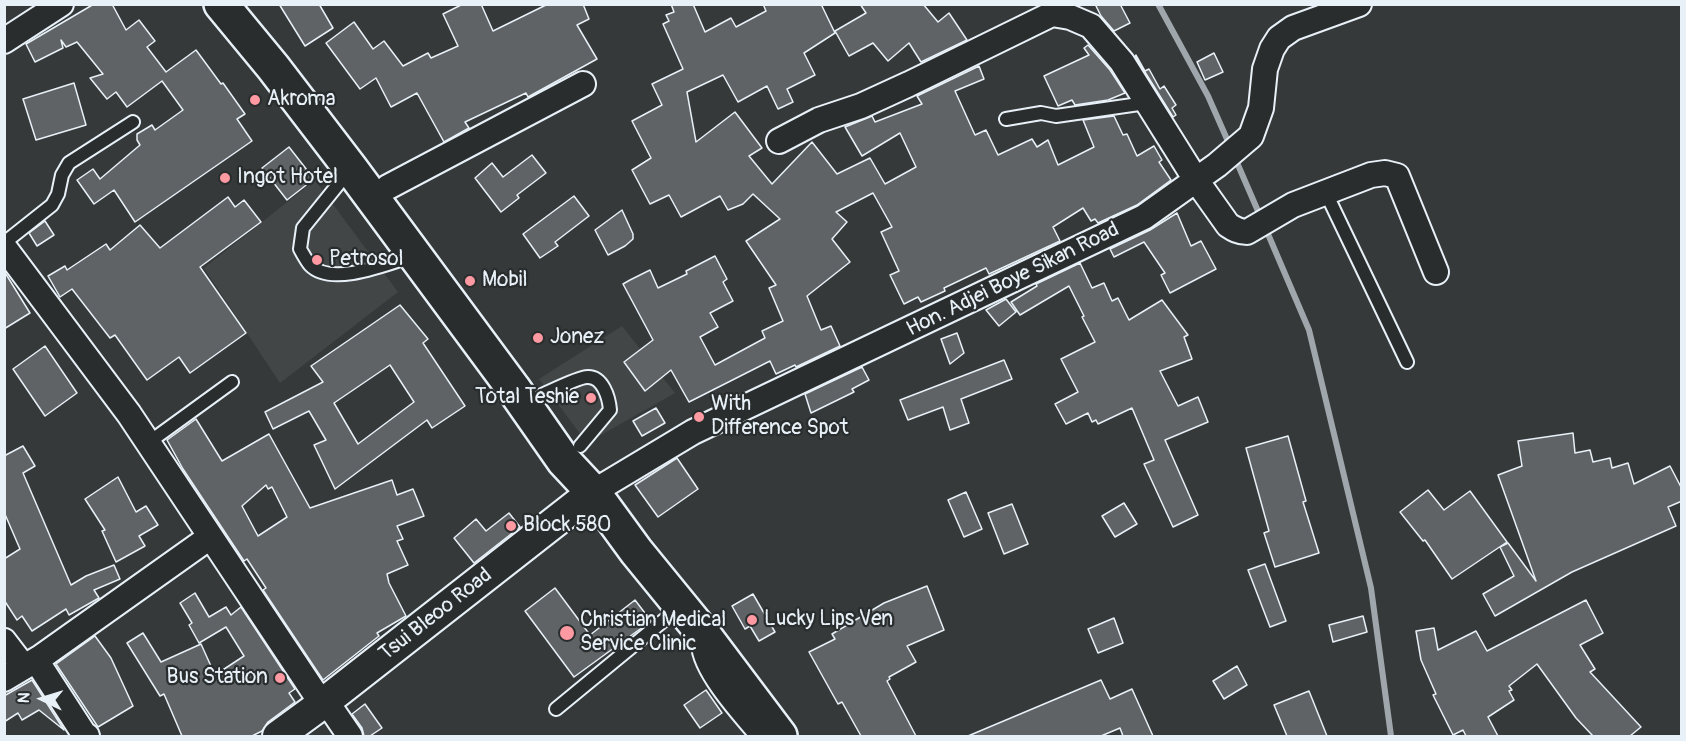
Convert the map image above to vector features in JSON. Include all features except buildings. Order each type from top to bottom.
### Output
[{"type":"main road","points":[[221,4],[273,67],[416,255],[564,461],[599,488],[801,736]]},
{"type":"main road","points":[[245,4],[388,187],[429,246],[580,446],[599,488],[689,617],[780,736]]},
{"type":"street","points":[[4,41],[61,4]]},
{"type":"street","name":"Hon. Adjei Boye Sikan Road","points":[[599,488],[703,427],[1144,217],[1217,165],[1251,136],[1261,108],[1265,69],[1272,49],[1280,38],[1293,28],[1359,4]]},
{"type":"street","points":[[779,141],[819,120],[861,106],[909,84],[1052,14],[1070,17],[1091,26],[1122,62],[1196,180],[1228,225],[1241,232],[1247,232],[1293,205],[1371,175],[1385,173],[1397,176],[1436,272]]},
{"type":"street","points":[[388,187],[583,84]]},
{"type":"street","points":[[4,245],[129,414],[210,537],[324,703],[350,736]]},
{"type":"street","name":"Tsui Bleoo Road","points":[[278,736],[324,703],[599,488]]},
{"type":"street","points":[[21,669],[210,537]]},
{"type":"street","points":[[4,641],[21,669],[87,736]]},
{"type":"lane","points":[[1006,119],[1041,113],[1056,116],[1146,103]]},
{"type":"lane","points":[[4,245],[52,205],[69,163],[133,122]]},
{"type":"lane","points":[[351,169],[303,228],[300,249],[312,267],[336,275],[359,272],[416,255]]},
{"type":"lane","points":[[1326,193],[1407,362]]},
{"type":"lane","points":[[542,395],[588,377],[597,380],[609,396],[610,410],[580,446]]},
{"type":"lane","points":[[148,443],[232,382]]},
{"type":"lane","points":[[556,709],[689,617],[699,653],[714,683],[756,736]]},
{"type":"shaded area","points":[[315,180],[398,292],[280,383],[204,268]]},
{"type":"shaded area","points":[[622,326],[675,393],[587,443],[539,379]]},
{"type":"waterway","points":[[1158,4],[1208,96],[1230,146]]},
{"type":"waterway","points":[[1235,158],[1261,218]]},
{"type":"waterway","points":[[1265,227],[1309,330],[1371,588],[1391,736]]},
{"type":"place","name":"Akroma","points":[[255,100]]},
{"type":"place","name":"Ingot Hotel","points":[[225,178]]},
{"type":"place","name":"Petrosol","points":[[317,260]]},
{"type":"place","name":"Mobil","points":[[470,281]]},
{"type":"place","name":"Jonez","points":[[538,338]]},
{"type":"place","name":"Total Teshie","points":[[591,398]]},
{"type":"place","name":"With Difference Spot","points":[[699,417]]},
{"type":"place","name":"Block 580","points":[[511,526]]},
{"type":"place","name":"Lucky Lips Ven","points":[[752,620]]},
{"type":"place","name":"Christian Medical Service Clinic","points":[[567,633]]},
{"type":"place","name":"Bus Station","points":[[280,678]]}]
